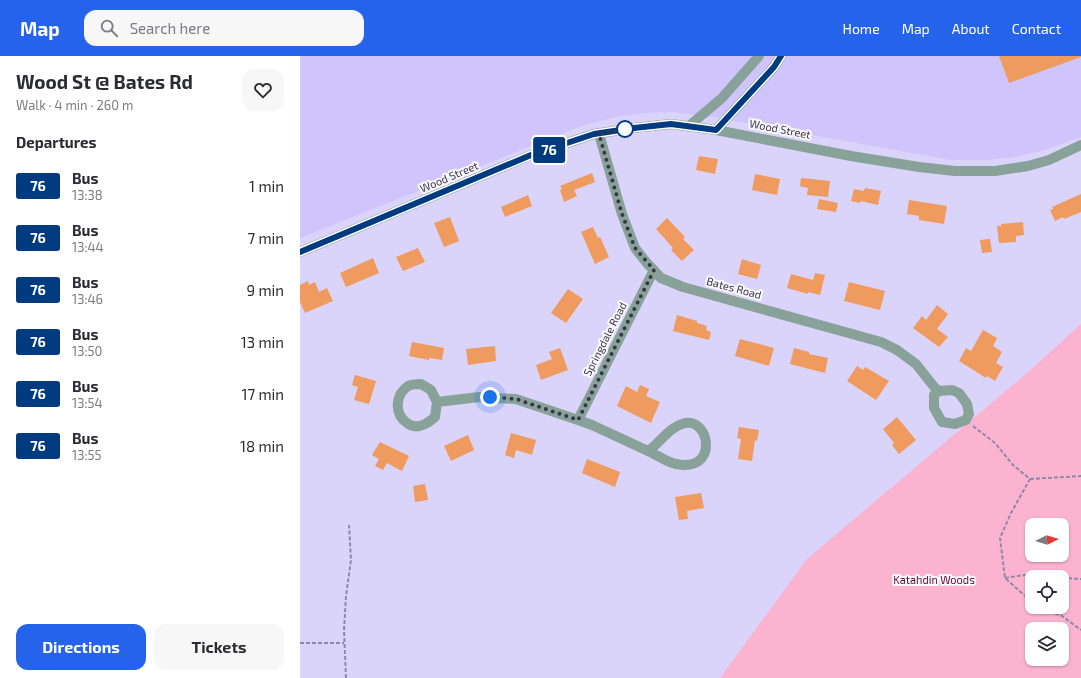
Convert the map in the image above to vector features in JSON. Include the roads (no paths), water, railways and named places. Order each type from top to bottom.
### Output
[{"type":"street","points":[[689,126],[722,98],[759,56]]},
{"type":"street","points":[[716,130],[774,67],[781,56]]},
{"type":"street","name":"Wood Street","points":[[300,252],[531,155],[599,134],[634,128],[671,124],[689,126],[772,140],[851,156],[920,167],[955,170],[995,171],[1028,166],[1049,160],[1081,145]]},
{"type":"street","name":"Bates Road","points":[[599,134],[622,214],[635,248],[661,278],[684,287],[881,342],[898,350],[916,364],[939,391]]},
{"type":"street","name":"Springdale Road","points":[[578,420],[654,270]]},
{"type":"street","points":[[421,384],[431,390],[437,402],[435,416],[427,424],[418,427],[411,426],[402,420],[397,410],[398,400],[409,385],[421,384]]},
{"type":"street","points":[[952,390],[959,393],[967,404],[969,414],[966,420],[955,424],[942,422],[934,408],[934,395],[939,391],[952,390]]},
{"type":"street","points":[[437,402],[479,397],[516,399],[592,425],[672,463],[694,464],[703,458],[707,449],[703,432],[694,424],[686,423],[674,428],[664,435],[660,442],[648,451]]},
{"type":"park label","name":"Katahdin Woods","points":[[934,580]]}]
